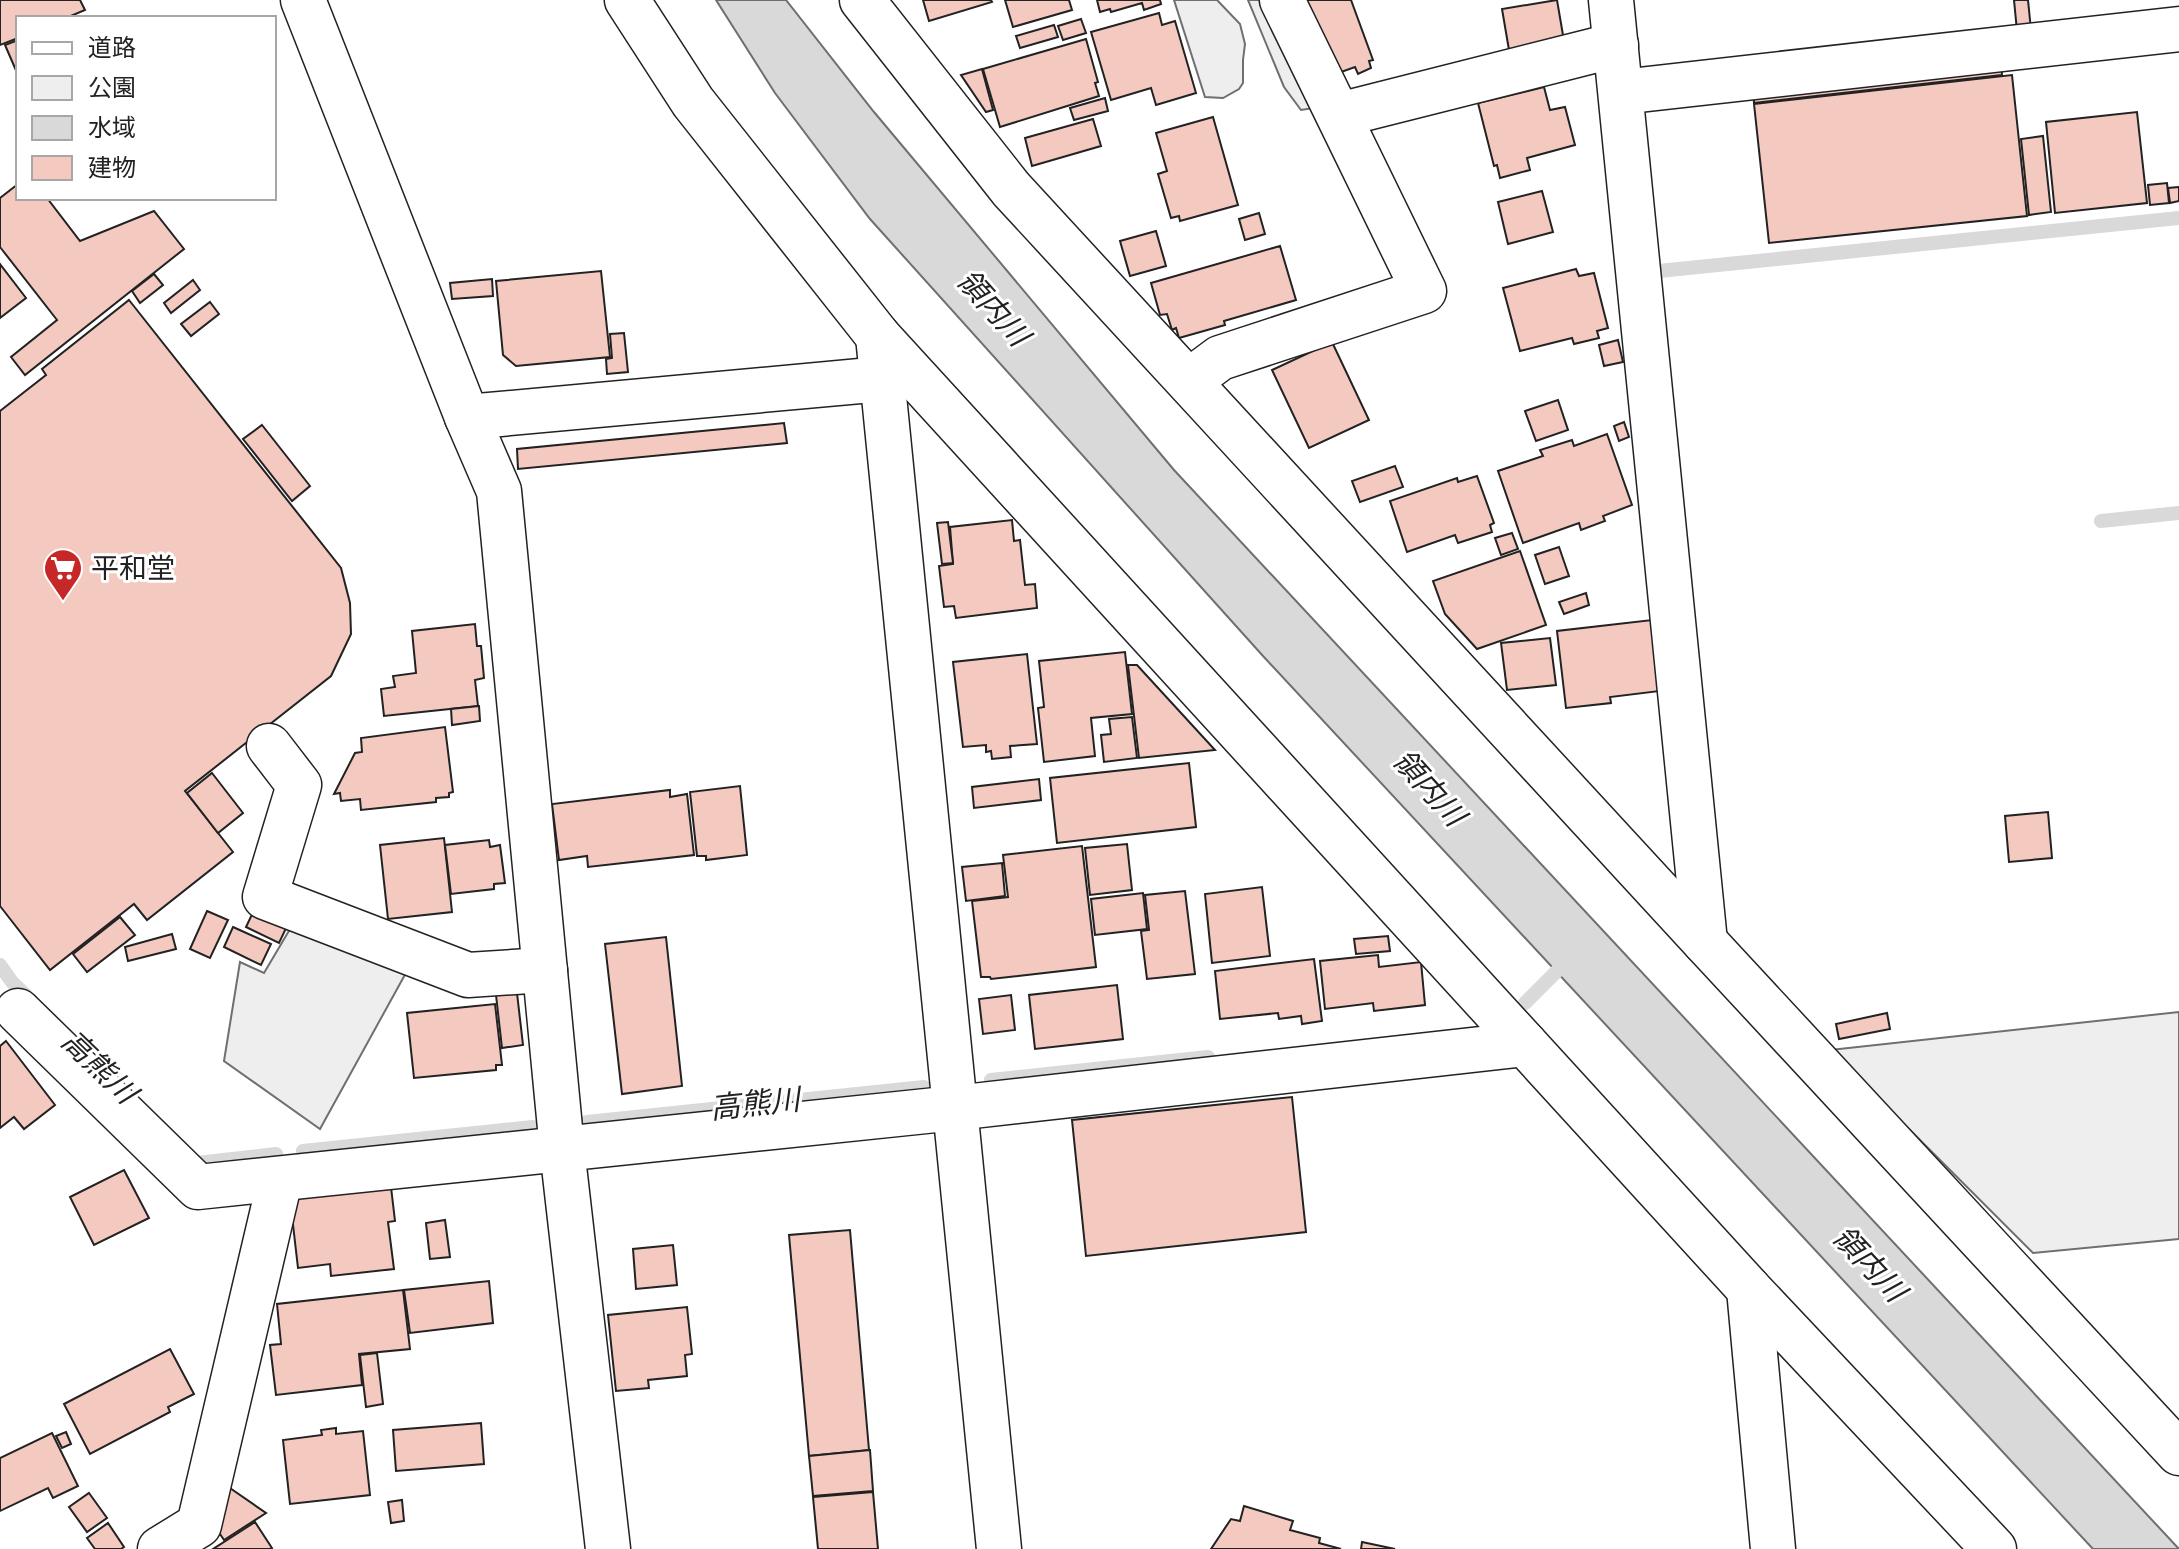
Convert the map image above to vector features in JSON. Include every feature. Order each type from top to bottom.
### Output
[{"type":"street","points":[[303,0],[499,491],[562,1149],[608,1549]]},
{"type":"street","points":[[627,0],[693,102],[878,336],[1749,1289],[1994,1549]]},
{"type":"street","points":[[862,0],[1011,189],[2179,1453]]},
{"type":"street","points":[[1189,381],[1220,358],[1424,291],[1282,0]]},
{"type":"street","points":[[1611,0],[1705,942]]},
{"type":"street","points":[[1621,92],[2179,29]]},
{"type":"street","points":[[1339,115],[1616,45]]},
{"type":"street","points":[[878,336],[999,1549]]},
{"type":"street","points":[[467,417],[882,379]]},
{"type":"street","points":[[269,746],[299,785],[265,897],[468,975],[545,970]]},
{"type":"street","points":[[18,1011],[198,1187],[955,1108],[1525,1044]]},
{"type":"street","points":[[160,1549],[199,1525],[280,1180]]},
{"type":"street","points":[[1749,1289],[1773,1549]]},
{"type":"green space","points":[[1174,0],[1217,0],[1240,24],[1245,44],[1243,83],[1239,89],[1223,98],[1205,97]]},
{"type":"green space","points":[[1248,0],[1273,0],[1314,108],[1301,110],[1284,87]]},
{"type":"green space","points":[[293,924],[407,971],[320,1129],[224,1061],[240,962],[264,973]]},
{"type":"green space","points":[[2179,1012],[2179,1239],[2033,1253],[1830,1050]]},
{"type":"water","name":"領内川","points":[[716,0],[786,0],[874,112],[1174,470],[2179,1549],[2093,1549],[1263,656],[870,219],[775,93]]},
{"type":"building","points":[[0,0],[80,0],[85,10],[71,16],[16,16],[16,39],[0,45]]},
{"type":"building","points":[[923,0],[991,0],[992,2],[929,21]]},
{"type":"building","points":[[1005,0],[1069,0],[1072,10],[1013,27]]},
{"type":"building","points":[[1097,0],[1160,0],[1161,4],[1144,10],[1142,3],[1100,12]]},
{"type":"building","points":[[1301,0],[1351,0],[1373,60],[1369,61],[1371,68],[1358,74],[1355,67],[1330,76]]},
{"type":"building","points":[[1557,0],[1564,41],[1509,50],[1502,9]]},
{"type":"building","points":[[2014,0],[2028,0],[2031,30],[2017,31]]},
{"type":"building","points":[[1159,13],[1162,25],[1175,21],[1196,93],[1156,105],[1151,88],[1111,100],[1091,32]]},
{"type":"building","points":[[1081,19],[1086,33],[1063,40],[1058,26]]},
{"type":"building","points":[[1054,25],[1058,37],[1020,48],[1016,36]]},
{"type":"building","points":[[1086,39],[1099,96],[1000,127],[983,69]]},
{"type":"building","points":[[16,41],[16,70],[5,45]]},
{"type":"building","points":[[2001,62],[2002,75],[1754,103],[1753,89]]},
{"type":"building","points":[[982,69],[993,110],[986,112],[961,75]]},
{"type":"building","points":[[2012,75],[2027,216],[1769,243],[1754,104]]},
{"type":"building","points":[[1544,87],[1550,110],[1565,107],[1575,145],[1527,158],[1530,170],[1500,178],[1478,103]]},
{"type":"building","points":[[1105,98],[1108,111],[1074,120],[1070,108]]},
{"type":"building","points":[[2137,112],[2147,203],[2055,213],[2046,122]]},
{"type":"building","points":[[1213,117],[1238,205],[1180,221],[1179,216],[1171,218],[1158,174],[1167,171],[1156,133]]},
{"type":"building","points":[[1093,119],[1101,146],[1032,166],[1025,138]]},
{"type":"building","points":[[2043,136],[2051,212],[2029,215],[2021,139]]},
{"type":"building","points":[[2167,183],[2169,203],[2150,205],[2148,185]]},
{"type":"building","points":[[16,186],[16,200],[49,200],[80,241],[154,211],[184,249],[25,375],[11,357],[57,320],[0,247],[0,198]]},
{"type":"building","points":[[2179,187],[2179,201],[2170,203],[2168,188]]},
{"type":"building","points":[[1542,191],[1553,232],[1508,244],[1498,202]]},
{"type":"building","points":[[1259,213],[1265,234],[1245,240],[1239,219]]},
{"type":"building","points":[[1156,231],[1166,266],[1130,276],[1120,241]]},
{"type":"building","points":[[1280,246],[1296,300],[1179,338],[1176,328],[1172,330],[1167,314],[1160,315],[1151,283]]},
{"type":"building","points":[[0,264],[26,298],[0,318]]},
{"type":"building","points":[[1576,269],[1579,276],[1594,273],[1608,328],[1597,331],[1599,338],[1574,344],[1572,338],[1520,351],[1503,288]]},
{"type":"building","points":[[601,271],[610,357],[516,366],[503,355],[496,281]]},
{"type":"building","points":[[154,274],[163,285],[140,303],[132,291]]},
{"type":"building","points":[[492,279],[493,296],[452,299],[450,283]]},
{"type":"building","points":[[193,280],[200,290],[171,313],[164,303]]},
{"type":"building","points":[[129,300],[341,568],[350,603],[351,634],[331,676],[185,791],[233,852],[147,920],[134,904],[50,970],[0,906],[0,411],[46,375],[42,369]]},
{"type":"building","points":[[210,302],[219,314],[191,336],[181,324]]},
{"type":"building","points":[[624,333],[628,372],[607,374],[606,359],[612,358],[610,334]]},
{"type":"building","points":[[1618,340],[1623,362],[1604,366],[1599,345]]},
{"type":"building","points":[[1332,342],[1369,420],[1309,448],[1272,370]]},
{"type":"building","points":[[1558,400],[1568,430],[1536,441],[1525,411]]},
{"type":"building","points":[[1624,422],[1629,437],[1619,441],[1614,426]]},
{"type":"building","points":[[784,423],[787,443],[518,469],[517,449]]},
{"type":"building","points":[[262,425],[310,486],[292,501],[243,439]]},
{"type":"building","points":[[1607,434],[1632,505],[1603,516],[1605,521],[1581,530],[1579,523],[1523,543],[1498,471],[1543,456],[1540,450],[1572,440],[1574,446]]},
{"type":"building","points":[[1395,466],[1403,487],[1360,502],[1352,481]]},
{"type":"building","points":[[1477,476],[1494,523],[1490,525],[1492,532],[1458,543],[1455,535],[1407,552],[1390,501],[1457,478],[1458,482]]},
{"type":"building","points":[[1012,520],[1014,541],[1020,540],[1025,585],[1035,584],[1037,608],[956,618],[954,606],[944,607],[939,566],[953,564],[950,527]]},
{"type":"building","points":[[948,522],[953,563],[942,564],[937,523]]},
{"type":"building","points":[[1512,533],[1518,549],[1501,555],[1495,538]]},
{"type":"building","points":[[1559,547],[1569,576],[1545,584],[1535,555]]},
{"type":"building","points":[[1520,551],[1546,625],[1477,649],[1445,614],[1433,581]]},
{"type":"building","points":[[1586,593],[1589,605],[1564,614],[1559,602]]},
{"type":"building","points":[[1652,620],[1660,691],[1610,697],[1611,703],[1566,708],[1557,631]]},
{"type":"building","points":[[475,624],[484,678],[475,680],[478,706],[384,716],[381,689],[395,687],[393,676],[416,673],[412,631]]},
{"type":"building","points":[[1550,638],[1556,685],[1507,690],[1501,643]]},
{"type":"building","points":[[1125,652],[1132,714],[1091,718],[1095,756],[1044,762],[1038,708],[1044,707],[1039,661]]},
{"type":"building","points":[[1027,654],[1037,744],[1010,746],[1011,757],[992,759],[991,751],[986,752],[986,745],[963,747],[953,662]]},
{"type":"building","points":[[1128,665],[1137,665],[1215,750],[1139,758]]},
{"type":"building","points":[[479,706],[480,721],[452,725],[451,709]]},
{"type":"building","points":[[1132,717],[1137,758],[1104,762],[1101,735],[1111,734],[1109,719]]},
{"type":"building","points":[[445,727],[453,792],[449,793],[449,797],[436,798],[436,802],[361,810],[360,799],[341,801],[340,793],[334,794],[355,753],[362,752],[361,738]]},
{"type":"building","points":[[1189,763],[1196,827],[1057,843],[1050,778]]},
{"type":"building","points":[[212,773],[243,813],[218,833],[187,793]]},
{"type":"building","points":[[1039,779],[1041,800],[974,808],[972,787]]},
{"type":"building","points":[[740,786],[747,855],[706,860],[706,856],[697,856],[690,792]]},
{"type":"building","points":[[670,790],[670,797],[687,794],[694,855],[588,867],[587,856],[559,860],[552,804]]},
{"type":"building","points":[[2048,812],[2052,858],[2009,862],[2005,816]]},
{"type":"building","points":[[444,838],[452,912],[388,919],[380,845]]},
{"type":"building","points":[[489,840],[490,847],[500,845],[505,883],[494,884],[494,889],[451,894],[445,845]]},
{"type":"building","points":[[1127,844],[1132,890],[1090,895],[1085,848]]},
{"type":"building","points":[[1082,846],[1096,967],[991,979],[981,977],[972,901],[1008,897],[1003,855]]},
{"type":"building","points":[[1002,863],[1005,896],[966,901],[962,867]]},
{"type":"building","points":[[1262,887],[1270,956],[1212,963],[1205,894]]},
{"type":"building","points":[[1185,891],[1195,974],[1147,979],[1141,931],[1149,930],[1145,895]]},
{"type":"building","points":[[1143,893],[1147,929],[1095,935],[1091,899]]},
{"type":"building","points":[[255,908],[288,924],[279,943],[246,927]]},
{"type":"building","points":[[207,911],[228,920],[210,958],[190,949]]},
{"type":"building","points":[[120,917],[135,935],[87,972],[73,954]]},
{"type":"building","points":[[233,927],[271,944],[261,965],[224,947]]},
{"type":"building","points":[[172,934],[176,949],[128,961],[125,947]]},
{"type":"building","points":[[1388,936],[1390,951],[1356,954],[1354,939]]},
{"type":"building","points":[[666,937],[682,1086],[622,1094],[605,944]]},
{"type":"building","points":[[1378,955],[1379,967],[1421,962],[1425,1005],[1374,1011],[1373,1003],[1325,1009],[1320,961]]},
{"type":"building","points":[[1314,959],[1322,1021],[1302,1024],[1301,1016],[1279,1019],[1278,1013],[1220,1019],[1215,971]]},
{"type":"building","points":[[1117,985],[1123,1039],[1035,1049],[1029,995]]},
{"type":"building","points":[[517,993],[523,1045],[502,1048],[496,995]]},
{"type":"building","points":[[1011,995],[1015,1030],[983,1034],[979,999]]},
{"type":"building","points":[[495,1004],[502,1065],[496,1065],[496,1070],[414,1078],[407,1013]]},
{"type":"building","points":[[1887,1013],[1890,1029],[1839,1039],[1836,1024]]},
{"type":"building","points":[[6,1041],[55,1105],[24,1129],[14,1117],[0,1128],[0,1046]]},
{"type":"building","points":[[1292,1097],[1306,1232],[1086,1256],[1072,1120]]},
{"type":"building","points":[[124,1170],[149,1218],[94,1245],[70,1197]]},
{"type":"building","points":[[391,1187],[395,1221],[388,1222],[394,1269],[331,1276],[330,1264],[298,1268],[290,1199]]},
{"type":"building","points":[[445,1220],[450,1257],[430,1259],[426,1223]]},
{"type":"building","points":[[850,1230],[869,1450],[809,1456],[789,1235]]},
{"type":"building","points":[[673,1245],[677,1285],[636,1289],[633,1249]]},
{"type":"building","points":[[489,1281],[493,1323],[410,1333],[404,1290]]},
{"type":"building","points":[[403,1290],[410,1349],[359,1354],[362,1385],[276,1395],[270,1345],[281,1344],[277,1304]]},
{"type":"building","points":[[687,1307],[692,1354],[685,1355],[687,1376],[648,1380],[649,1388],[616,1391],[608,1315]]},
{"type":"building","points":[[170,1349],[194,1394],[168,1407],[170,1412],[90,1454],[64,1404]]},
{"type":"building","points":[[377,1353],[383,1404],[366,1407],[360,1355]]},
{"type":"building","points":[[481,1423],[484,1464],[396,1471],[393,1430]]},
{"type":"building","points":[[336,1428],[336,1434],[363,1431],[370,1495],[290,1504],[283,1440],[322,1435],[321,1430]]},
{"type":"building","points":[[66,1432],[71,1444],[62,1448],[56,1436]]},
{"type":"building","points":[[52,1433],[78,1486],[53,1498],[48,1488],[0,1511],[0,1458]]},
{"type":"building","points":[[870,1450],[873,1491],[813,1496],[809,1456]]},
{"type":"building","points":[[227,1486],[266,1513],[224,1540],[216,1528]]},
{"type":"building","points":[[873,1492],[878,1549],[818,1549],[813,1497]]},
{"type":"building","points":[[89,1493],[107,1518],[87,1532],[69,1507]]},
{"type":"building","points":[[402,1500],[404,1521],[391,1523],[388,1502]]},
{"type":"building","points":[[1244,1506],[1293,1521],[1290,1530],[1320,1538],[1319,1543],[1341,1549],[1211,1549],[1231,1519],[1240,1521]]},
{"type":"building","points":[[255,1522],[272,1548],[213,1549]]},
{"type":"building","points":[[108,1523],[124,1547],[95,1549],[87,1538]]},
{"type":"building","points":[[1362,1542],[1395,1549],[1361,1549]]},
{"type":"waterway","points":[[1659,271],[2179,218]]},
{"type":"waterway","points":[[2101,521],[2179,513]]},
{"type":"waterway","name":"高熊川","points":[[1525,1003],[1570,958]]},
{"type":"waterway","name":"高熊川","points":[[0,965],[32,1001]]},
{"type":"waterway","name":"高熊川","points":[[991,1080],[1208,1057]]},
{"type":"waterway","name":"高熊川","points":[[587,1122],[924,1087]]},
{"type":"waterway","name":"高熊川","points":[[303,1151],[533,1127]]},
{"type":"waterway","name":"高熊川","points":[[188,1155],[197,1163],[276,1154]]},
{"type":"place","name":"平和堂","points":[[63,602]]}]
